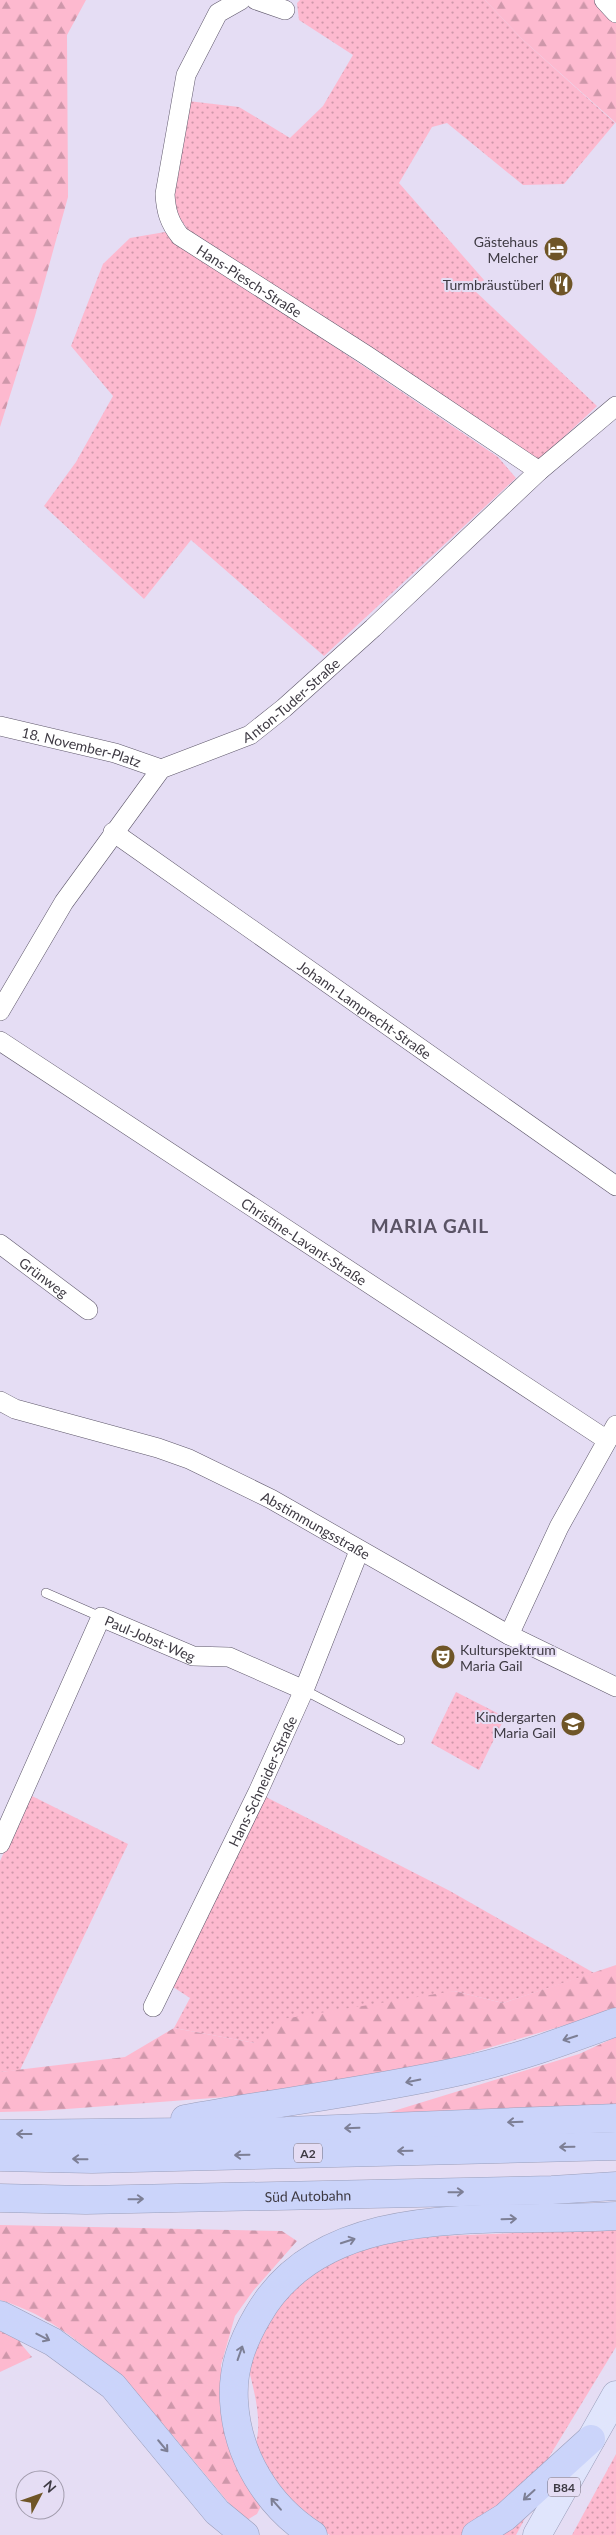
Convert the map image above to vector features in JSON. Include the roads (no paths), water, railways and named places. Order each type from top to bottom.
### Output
[{"type":"highway","points":[[107,2134],[285,2101],[370,2090],[467,2070],[572,2038],[616,2022]]},
{"type":"highway","points":[[0,2134],[286,2131],[616,2118]]},
{"type":"highway","name":"A2","points":[[0,2157],[92,2159],[616,2146]]},
{"type":"highway","name":"Süd Autobahn","points":[[0,2198],[96,2200],[612,2187]]},
{"type":"highway","points":[[314,2535],[276,2505],[259,2481],[244,2450],[234,2417],[233,2391],[236,2365],[246,2335],[279,2283],[302,2264],[336,2245],[411,2225],[454,2221],[616,2216]]},
{"type":"highway","points":[[0,2315],[53,2342],[113,2386],[217,2512],[245,2535]]},
{"type":"highway","points":[[476,2535],[505,2516],[591,2439]]},
{"type":"main road","name":"B84","points":[[537,2535],[616,2395]]},
{"type":"street","name":"Hans-Piesch-Straße","points":[[241,0],[218,13],[186,75],[165,194],[166,213],[171,225],[180,236],[358,350],[539,471]]},
{"type":"street","points":[[256,0],[285,10]]},
{"type":"street","points":[[604,0],[616,13]]},
{"type":"street","name":"Anton-Tuder-Straße","points":[[161,769],[250,735],[277,714],[373,628],[539,471],[615,409]]},
{"type":"street","name":"18. November-Platz","points":[[0,726],[115,753],[161,769]]},
{"type":"street","points":[[0,1010],[64,902],[113,832],[161,769]]},
{"type":"street","name":"Johann-Lamprecht-Straße","points":[[113,832],[616,1186]]},
{"type":"street","name":"Christine-Lavant-Straße","points":[[0,1041],[612,1432]]},
{"type":"street","name":"Grünweg","points":[[0,1244],[88,1310]]},
{"type":"street","name":"Abstimmungsstraße","points":[[0,1401],[15,1409],[158,1448],[190,1459],[271,1499],[509,1635],[616,1687]]},
{"type":"street","points":[[509,1635],[559,1527],[612,1432]]},
{"type":"street","name":"Hans-Schneider-Straße","points":[[153,2006],[258,1792],[304,1690],[359,1550]]},
{"type":"street","name":"Paul-Jobst-Weg","points":[[0,1844],[101,1617],[193,1656],[229,1657],[304,1690]]},
{"type":"lane","points":[[46,1593],[101,1617]]},
{"type":"lane","name":"Paul-Jobst-Weg","points":[[304,1690],[400,1740]]},
{"type":"place","name":"Gästehaus Melcher","points":[[556,249]]},
{"type":"place","name":"Turmbräustüberl","points":[[561,284]]},
{"type":"place","name":"Kulturspektrum Maria Gail","points":[[443,1657]]},
{"type":"place","name":"Kindergarten Maria Gail","points":[[573,1724]]},
{"type":"district","name":"MARIA GAIL","points":[[430,1225]]}]
